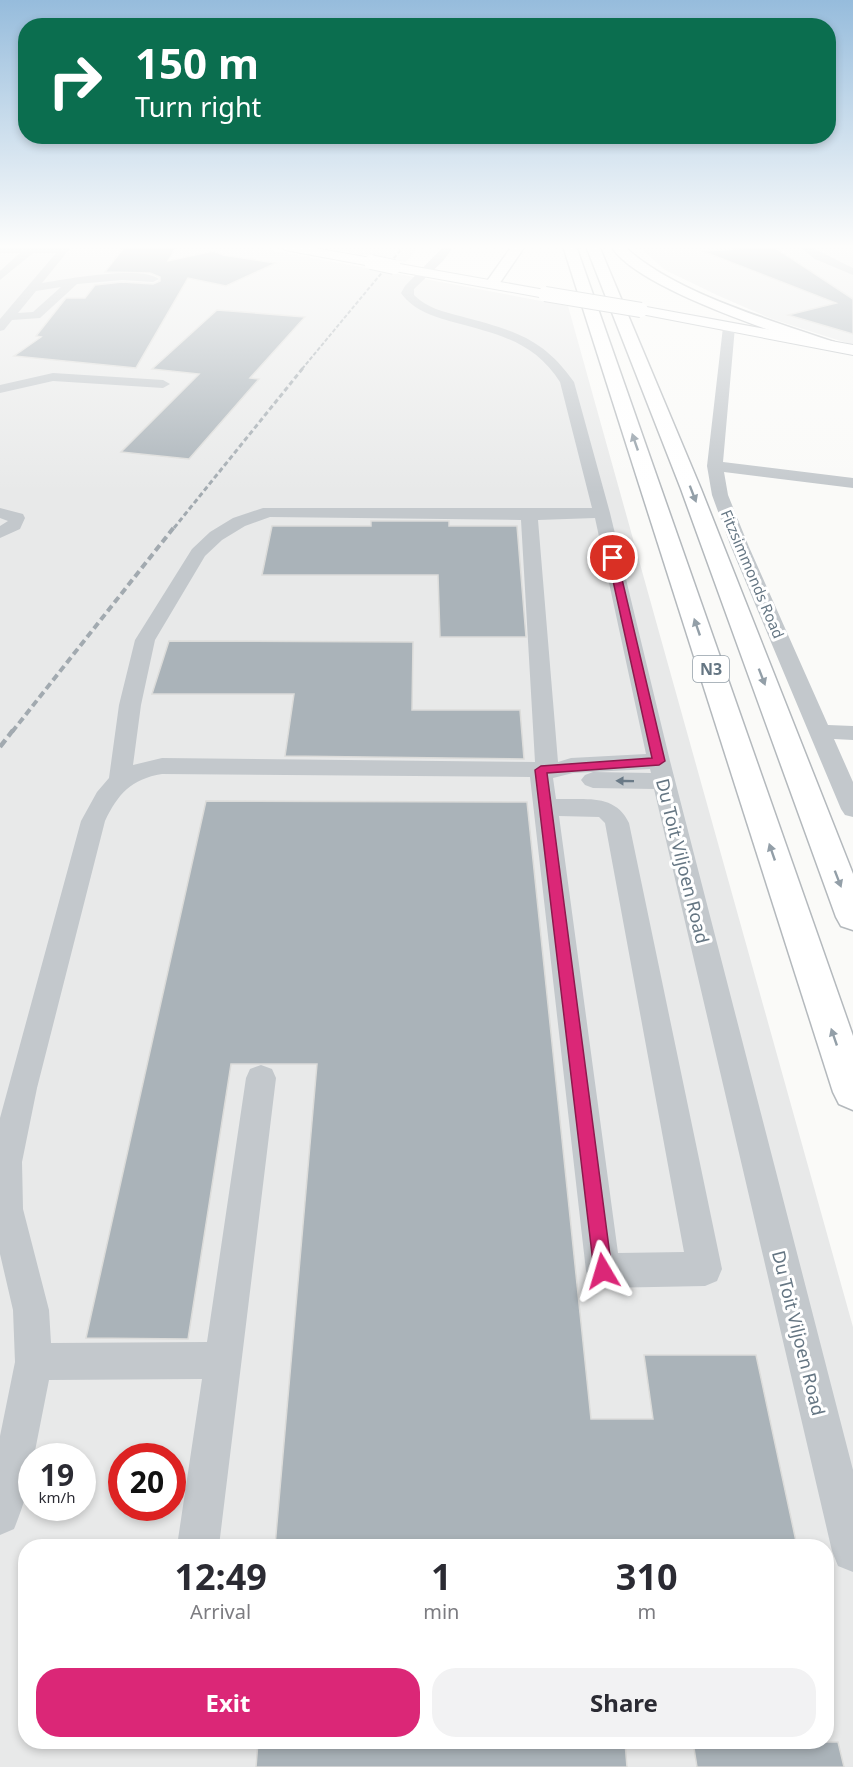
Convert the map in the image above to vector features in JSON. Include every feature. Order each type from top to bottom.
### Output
[{"type":"highway","name":"N3","points":[[597,328],[853,1092]]},
{"type":"highway","name":"N3","points":[[626,328],[691,489],[853,917]]},
{"type":"highway","points":[[783,328],[828,345]]},
{"type":"main road","points":[[737,328],[853,350]]},
{"type":"street","name":"Du Toit Viljoen Road","points":[[487,328],[528,342],[543,351],[558,365],[567,382],[602,513],[662,771],[853,1551]]},
{"type":"street","name":"Fitzsimmonds Road","points":[[729,328],[715,466],[720,495],[853,809]]},
{"type":"street","points":[[0,389],[53,377],[162,384]]},
{"type":"street","points":[[715,466],[853,483]]},
{"type":"street","points":[[120,778],[130,705],[145,640],[198,553],[216,536],[239,522],[269,512],[529,515],[602,513]]},
{"type":"street","points":[[0,513],[17,518],[14,525],[0,533]]},
{"type":"street","points":[[529,515],[549,770],[546,807],[603,1271],[705,1269],[617,823],[613,814],[603,809],[546,807]]},
{"type":"street","points":[[820,732],[853,733]]},
{"type":"street","points":[[0,1515],[24,1417],[33,1362],[31,1310],[6,1209],[6,1162],[17,1108],[93,821],[110,789],[120,778],[142,769],[162,766],[549,770],[585,780],[662,771]]},
{"type":"street","points":[[199,1539],[261,1078]]},
{"type":"street","points":[[33,1362],[223,1360]]},
{"type":"shaded area","points":[[0,328],[574,328],[853,1327],[853,1767],[0,1767]]},
{"type":"shaded area","points":[[801,328],[853,328],[853,345]]},
{"type":"building","points":[[42,328],[159,328],[136,368],[14,356],[41,337],[36,336]]},
{"type":"building","points":[[197,328],[295,328],[250,378],[259,379],[189,459],[121,452],[199,374],[152,369]]},
{"type":"building","points":[[834,328],[853,328],[853,334]]},
{"type":"building","points":[[371,521],[449,521],[449,526],[517,526],[526,637],[440,637],[438,575],[262,575],[272,526],[371,526]]},
{"type":"building","points":[[169,641],[413,642],[412,710],[520,710],[524,759],[285,756],[294,694],[152,694]]},
{"type":"building","points":[[206,801],[527,802],[591,1419],[653,1419],[644,1355],[756,1355],[795,1539],[276,1539],[317,1064],[231,1064],[188,1339],[86,1338]]},
{"type":"building","points":[[834,1742],[838,1742],[844,1767],[697,1767],[694,1749],[834,1749]]},
{"type":"building","points":[[257,1749],[626,1749],[627,1767],[256,1767]]},
{"type":"railway","points":[[302,369],[336,328]]},
{"type":"railway","points":[[174,528],[303,368]]},
{"type":"railway","points":[[12,732],[175,526]]},
{"type":"railway","points":[[0,747],[13,730]]},
{"type":"route","points":[[603,1271],[541,770],[659,761],[613,558]]}]
